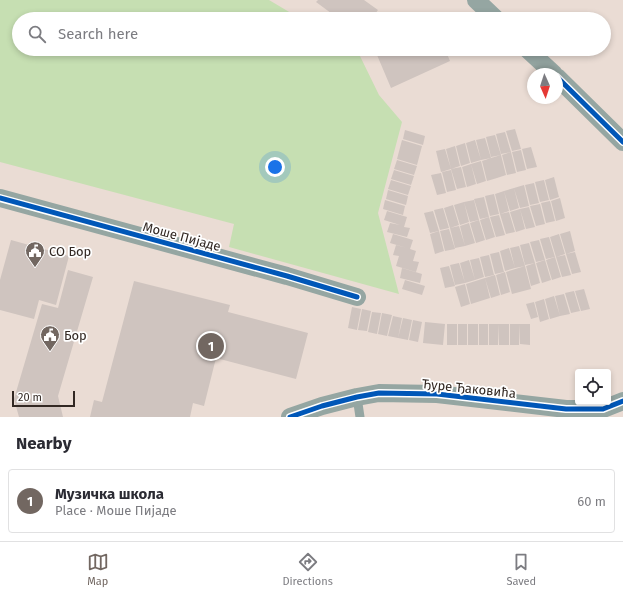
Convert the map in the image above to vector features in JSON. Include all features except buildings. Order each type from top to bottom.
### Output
[{"type":"street","points":[[476,0],[489,12]]},
{"type":"street","points":[[535,56],[548,68]]},
{"type":"street","points":[[563,83],[623,142]]},
{"type":"street","name":"Моше Пијаде","points":[[0,198],[280,274],[357,297]]},
{"type":"street","name":"Ђуре Ђаковића","points":[[290,417],[322,406],[356,397],[379,393],[437,394],[566,409],[603,409],[623,401]]},
{"type":"lane","points":[[356,397],[360,417]]},
{"type":"green space","points":[[0,0],[269,0],[289,12],[12,12],[12,56],[360,56],[379,95],[402,122],[378,213],[399,294],[229,247],[234,224],[0,162]]},
{"type":"cycle path","points":[[563,83],[623,142]]},
{"type":"cycle path","points":[[0,198],[287,276],[357,297]]},
{"type":"cycle path","points":[[290,417],[322,406],[379,393],[437,394],[566,409],[603,409],[623,401]]},
{"type":"place","name":"СО Бор","points":[[35,268]]},
{"type":"place","name":"Музичка школа","points":[[211,346]]},
{"type":"place","name":"Бор","points":[[50,352]]}]
